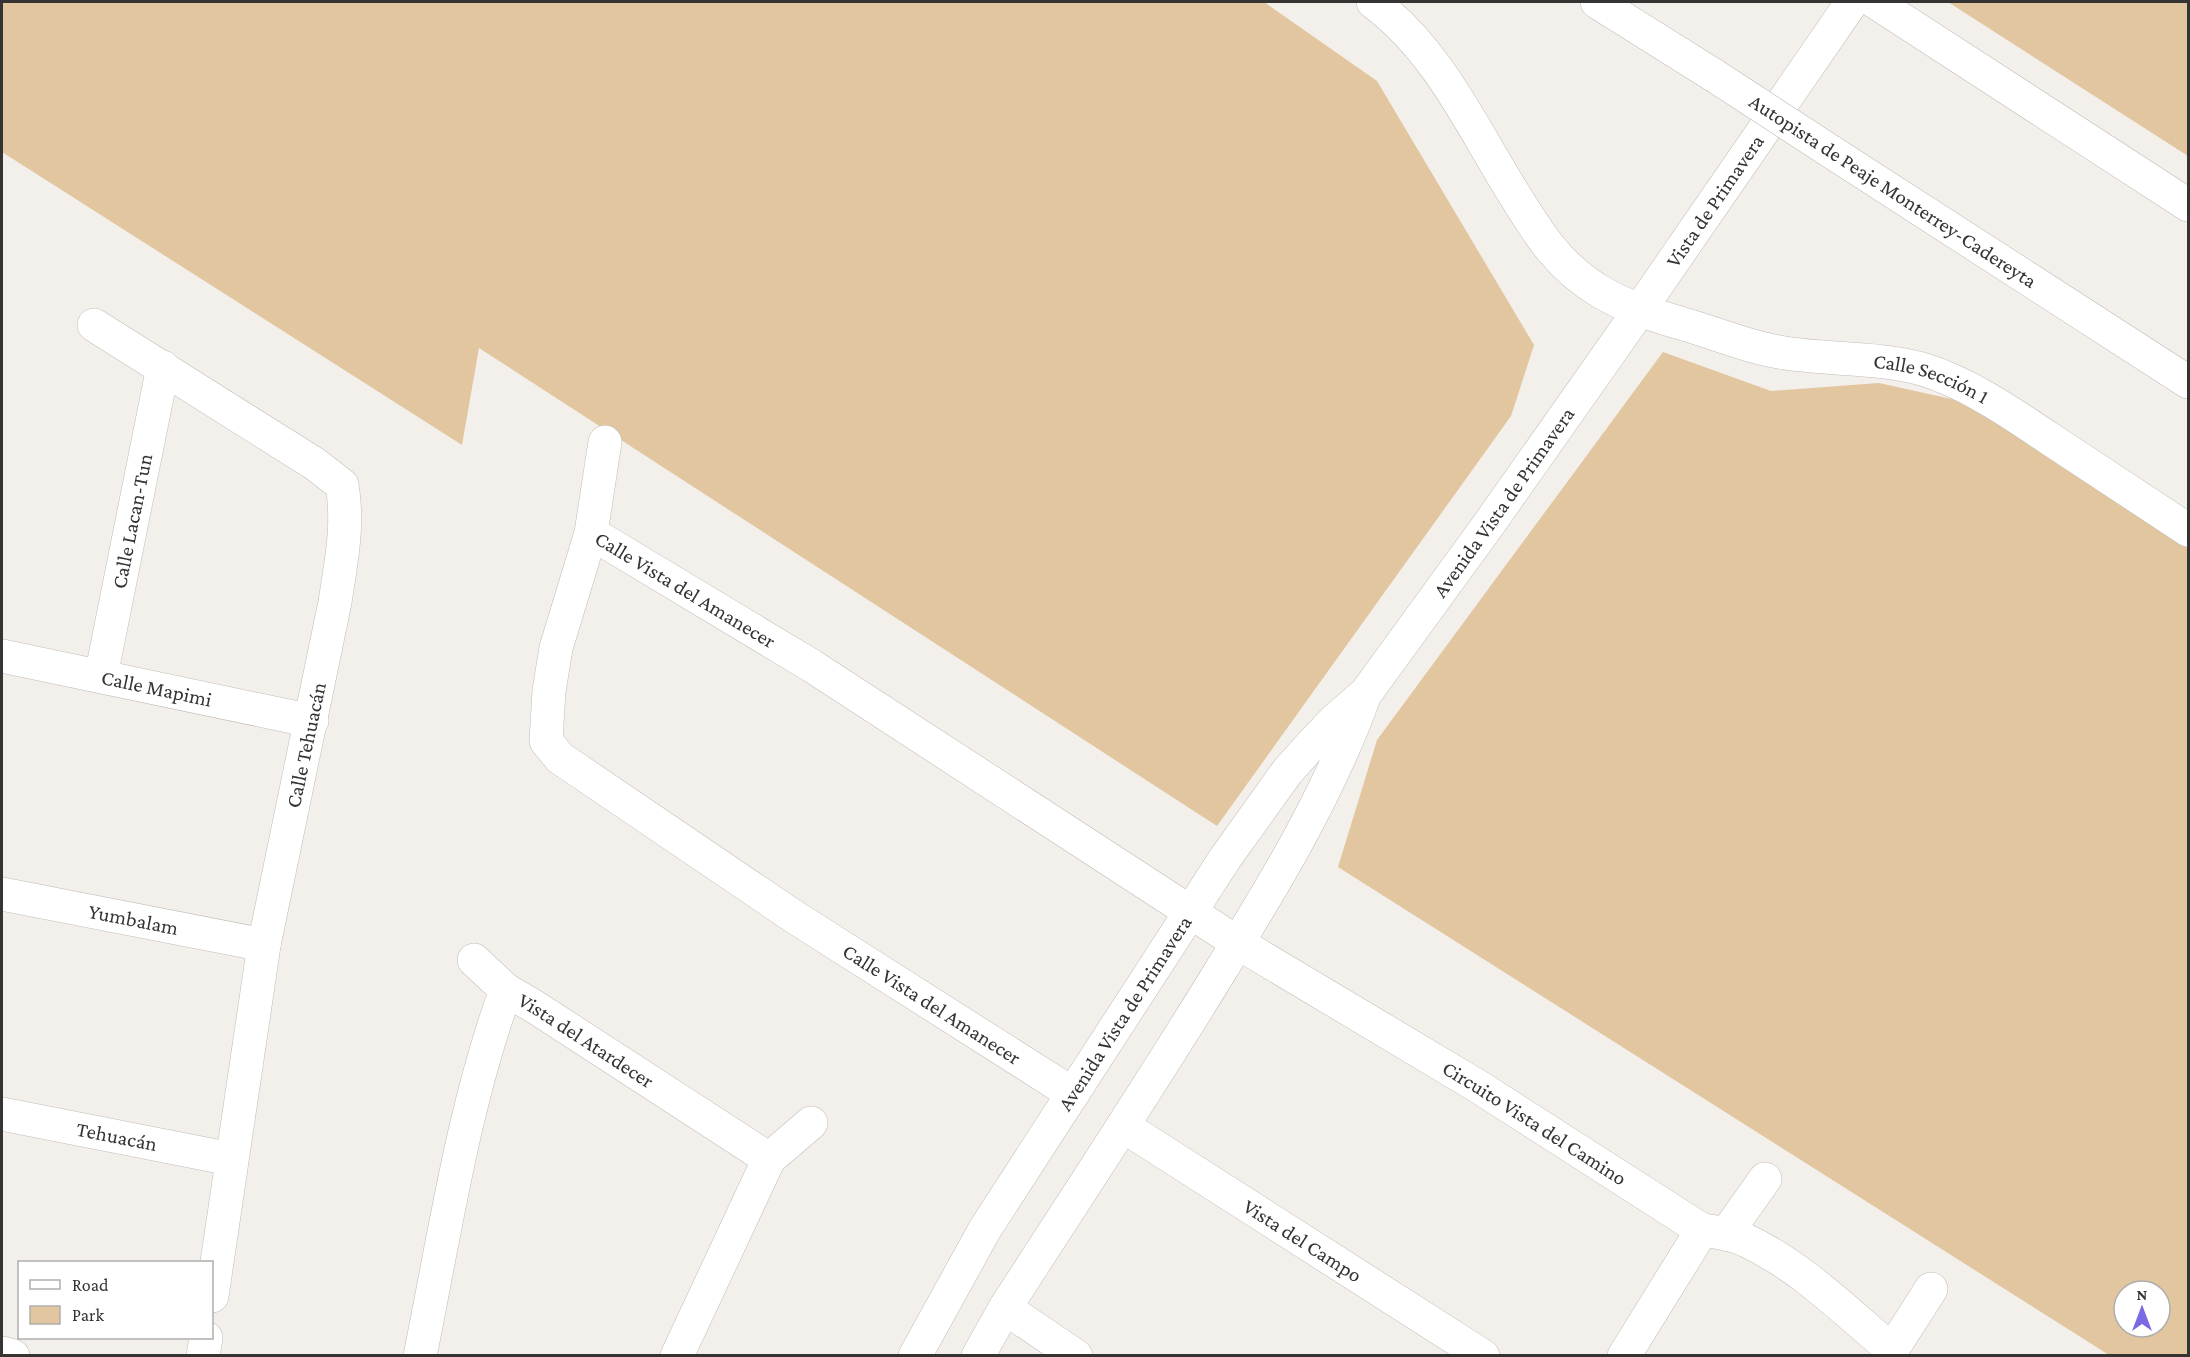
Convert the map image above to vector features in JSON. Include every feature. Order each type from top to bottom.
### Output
[{"type":"main road","name":"Calle Sección 1","points":[[1373,2],[1417,42],[1444,78],[1549,249],[1574,273],[1601,292],[1640,311],[1740,343],[1785,353],[1882,361],[1923,370],[1961,386],[2004,409],[2188,530]]},
{"type":"main road","name":"Autopista de Peaje Monterrey-Cadereyta","points":[[1597,2],[2188,382]]},
{"type":"main road","name":"Vista de Primavera","points":[[1640,311],[1852,2]]},
{"type":"main road","points":[[1875,2],[2188,205]]},
{"type":"main road","name":"Avenida Vista de Primavera","points":[[915,1356],[985,1229],[1226,857],[1287,772],[1334,721],[1366,693],[1640,311]]},
{"type":"main road","name":"Calle Tehuacán","points":[[94,325],[315,464],[342,485],[346,509],[343,550],[312,721],[264,945],[213,1289]]},
{"type":"main road","name":"Calle Lacan-Tun","points":[[101,676],[163,367]]},
{"type":"main road","points":[[591,533],[605,442]]},
{"type":"main road","name":"Calle Vista del Amanecer","points":[[1072,1094],[793,916],[560,758],[546,741],[549,691],[556,648],[591,533],[812,666],[1238,943]]},
{"type":"main road","name":"Calle Mapimi","points":[[2,656],[312,721]]},
{"type":"main road","name":"Avenida Vista de Primavera","points":[[978,1356],[1005,1308],[1123,1126],[1285,866],[1351,734],[1366,693]]},
{"type":"main road","name":"Yumbalam","points":[[2,894],[264,945]]},
{"type":"main road","name":"Circuito Vista del Camino","points":[[1238,943],[1479,1087],[1714,1232],[1746,1240],[1798,1272],[1894,1354]]},
{"type":"main road","points":[[474,960],[506,990]]},
{"type":"main road","name":"Vista del Atardecer","points":[[420,1356],[472,1098],[485,1050],[506,990],[769,1159]]},
{"type":"main road","name":"Tehuacán","points":[[2,1114],[231,1159]]},
{"type":"main road","points":[[677,1356],[769,1159],[811,1123]]},
{"type":"main road","name":"Vista del Campo","points":[[1123,1126],[1483,1356]]},
{"type":"main road","points":[[1624,1356],[1714,1232],[1765,1179]]},
{"type":"main road","points":[[1894,1354],[1931,1289]]},
{"type":"main road","points":[[1005,1308],[1076,1356]]},
{"type":"main road","points":[[203,1356],[206,1339]]},
{"type":"main road","points":[[2,1353],[13,1356]]},
{"type":"green space","points":[[2,2],[1264,2],[1377,81],[1534,345],[1511,416],[1217,826],[479,348],[462,445],[2,152]]},
{"type":"green space","points":[[1948,2],[2188,2],[2188,156]]},
{"type":"green space","points":[[1663,352],[1771,391],[1879,383],[1965,402],[2188,545],[2188,1355],[2109,1355],[1338,867],[1377,740]]}]
